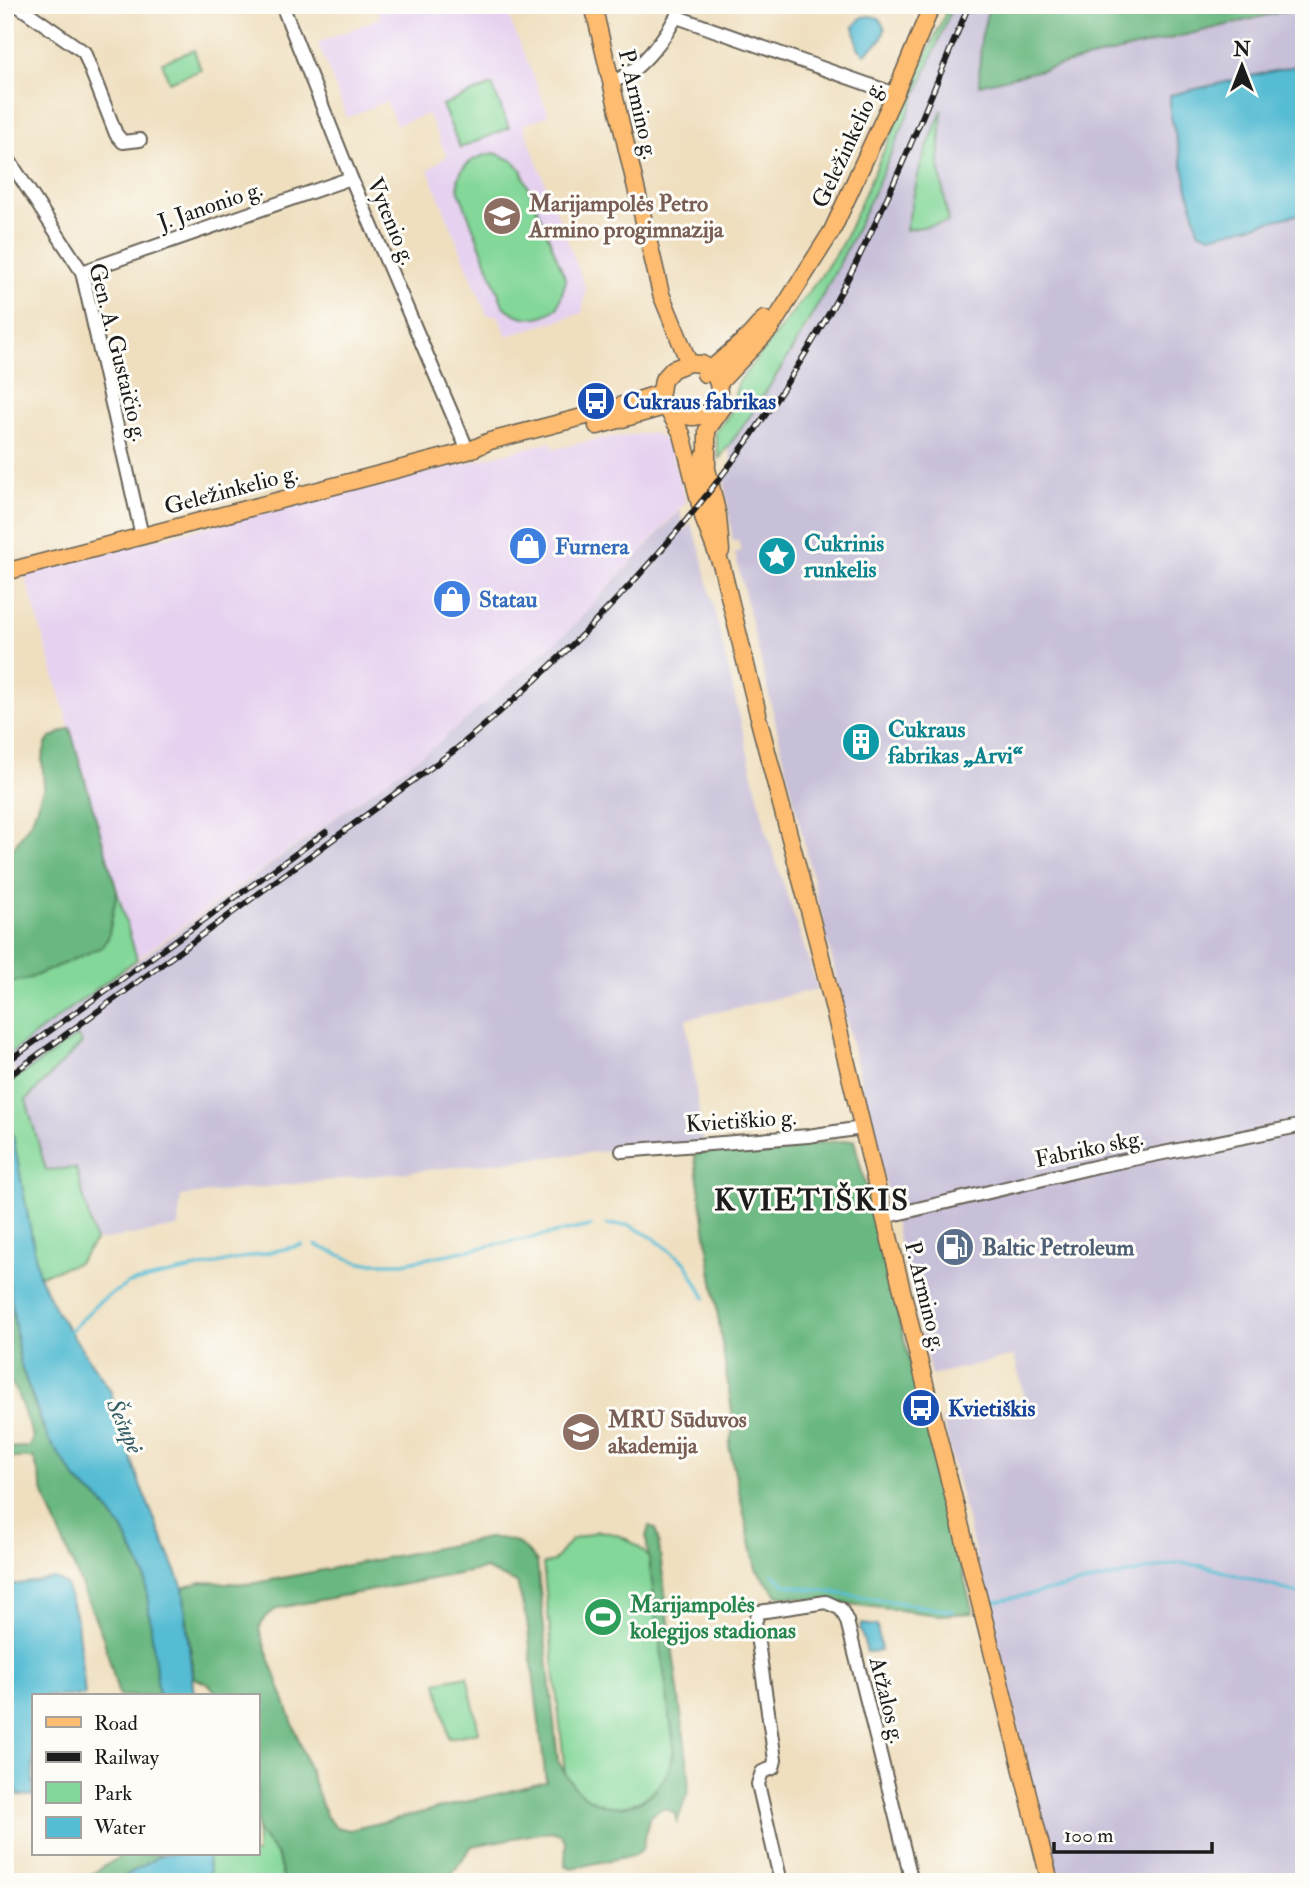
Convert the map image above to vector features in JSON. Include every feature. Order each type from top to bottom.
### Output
[{"type":"main road","name":"P. Armino g.","points":[[593,5],[661,295],[662,318],[695,372],[669,392],[680,428],[699,466],[718,516],[722,567],[1051,1882]]},
{"type":"main road","name":"Geležinkelio g.","points":[[695,372],[767,324],[790,295],[832,231],[895,94],[932,5]]},
{"type":"main road","name":"Geležinkelio g.","points":[[695,372],[767,324]]},
{"type":"main road","points":[[699,466],[709,425],[725,405],[733,376],[760,348],[767,324]]},
{"type":"main road","points":[[675,409],[717,402],[695,372]]},
{"type":"main road","name":"P. Armino g.","points":[[675,409],[700,447],[699,466]]},
{"type":"main road","name":"Geležinkelio g.","points":[[5,572],[468,451],[490,441],[594,414],[675,409]]},
{"type":"main road","name":"Geležinkelio g.","points":[[468,451],[493,451],[675,409]]},
{"type":"street","points":[[17,5],[84,52],[116,134],[123,142],[139,140]]},
{"type":"street","name":"Vytenio g.","points":[[282,5],[351,178],[468,451]]},
{"type":"street","points":[[611,82],[624,79],[679,11],[895,94]]},
{"type":"street","name":"Gen. A. Gustaičio g.","points":[[5,154],[82,272],[142,537]]},
{"type":"street","name":"J. Janonio g.","points":[[82,272],[351,178]]},
{"type":"street","name":"Fabriko skg.","points":[[884,1217],[1098,1166],[1304,1125]]},
{"type":"street","name":"Kvietiškio g.","points":[[622,1151],[808,1136],[862,1128]]},
{"type":"street","name":"Atžalos g.","points":[[781,1882],[758,1784],[762,1772],[773,1768],[775,1760],[755,1622],[759,1612],[765,1610],[826,1602],[841,1609],[847,1621],[911,1878]]},
{"type":"shaded area","name":"Marijampolės Petro Armino progimnazija","points":[[376,5],[504,5],[549,115],[523,125],[586,289],[582,313],[507,336],[498,315],[487,315],[428,170],[447,156],[428,114],[396,125],[386,101],[347,118],[318,43],[380,18]]},
{"type":"shaded area","points":[[953,5],[989,5],[981,39],[979,85],[1304,7],[1304,1882],[1057,1882],[942,1419],[1025,1398],[1014,1356],[931,1375],[735,553],[741,551],[738,540],[733,541],[724,480],[733,467],[728,446],[807,328],[902,130]],"holes":[[[942,113],[939,163],[948,222],[906,230],[921,163]]]},
{"type":"shaded area","points":[[653,433],[664,439],[671,452],[686,502],[567,632],[437,744],[137,959],[24,572],[551,442],[554,449],[603,438]]},
{"type":"shaded area","points":[[680,510],[684,531],[691,523],[700,549],[767,834],[818,989],[686,1019],[703,1141],[181,1196],[178,1227],[95,1241],[76,1168],[46,1170],[26,1100],[82,1043],[76,1036],[19,1076],[5,1057],[437,744],[567,632]]},
{"type":"green space","points":[[949,5],[953,5],[929,65],[851,240],[790,353],[719,459],[715,433],[731,412],[738,383],[821,276],[843,242]]},
{"type":"green space","points":[[989,5],[1297,5],[1297,8],[979,85],[981,39]]},
{"type":"green space","points":[[194,50],[201,70],[169,82],[162,62]]},
{"type":"green space","points":[[492,85],[509,128],[460,148],[442,105]]},
{"type":"green space","points":[[942,110],[939,163],[948,222],[906,230],[921,163]]},
{"type":"green space","points":[[495,153],[514,161],[521,169],[566,280],[558,307],[537,317],[523,317],[503,305],[459,191],[460,175],[467,164]]},
{"type":"green space","points":[[70,728],[117,891],[108,938],[102,947],[26,980],[5,982],[5,860],[32,820],[44,786],[42,758],[46,744],[50,738]]},
{"type":"green space","points":[[117,891],[137,959],[5,1057],[5,982],[12,983],[108,938]]},
{"type":"green space","points":[[77,1036],[82,1043],[26,1100],[46,1170],[76,1168],[95,1241],[78,1263],[39,1276],[13,1136],[5,1114],[5,1086]]},
{"type":"green space","points":[[854,1140],[973,1613],[938,1615],[777,1595],[756,1569],[729,1446],[734,1425],[694,1153]]},
{"type":"green space","points":[[5,1253],[20,1363],[42,1426],[79,1483],[101,1501],[123,1530],[145,1577],[159,1694],[118,1694],[103,1637],[46,1500],[34,1458],[5,1458],[5,1448],[28,1447],[33,1438],[16,1390],[7,1377],[9,1331],[5,1315]]},
{"type":"green space","points":[[649,1526],[655,1528],[658,1539],[689,1774],[688,1792],[677,1822],[674,1812],[663,1808],[649,1817],[643,1849],[635,1855],[572,1868],[565,1865],[566,1842],[561,1834],[551,1831],[472,1846],[446,1882],[284,1882],[278,1857],[259,1833],[259,1694],[217,1694],[209,1684],[194,1678],[183,1588],[201,1582],[251,1584],[488,1538],[516,1542],[537,1562],[558,1761],[570,1782],[596,1802],[627,1806],[641,1801],[653,1792],[670,1764],[674,1747],[646,1537]],"holes":[[[485,1569],[517,1583],[527,1621],[546,1782],[350,1830],[336,1827],[326,1816],[259,1629],[265,1617],[278,1608]]]},
{"type":"green space","name":"Marijampolės kolegijos stadionas","points":[[598,1531],[628,1540],[651,1560],[674,1747],[669,1769],[659,1786],[644,1798],[627,1805],[610,1806],[592,1801],[577,1790],[565,1773],[543,1564],[553,1562],[571,1540]]},
{"type":"green space","points":[[467,1676],[479,1732],[449,1738],[437,1682]]},
{"type":"green space","points":[[259,1833],[278,1857],[284,1882],[211,1882],[207,1856],[259,1856]]},
{"type":"green space","points":[[121,1856],[160,1856],[115,1882],[80,1882]]},
{"type":"water","points":[[862,17],[879,18],[885,29],[881,40],[865,54],[858,48],[854,26]]},
{"type":"water","points":[[1299,65],[1304,68],[1304,213],[1211,236],[1198,231],[1170,112],[1170,95]]},
{"type":"water","points":[[5,1114],[13,1136],[39,1276],[56,1311],[110,1390],[139,1482],[183,1588],[194,1694],[159,1694],[145,1576],[123,1530],[101,1501],[79,1483],[48,1439],[20,1363],[5,1253]]},
{"type":"water","points":[[54,1578],[66,1585],[77,1621],[85,1694],[32,1694],[32,1796],[18,1795],[5,1750],[5,1586]]},
{"type":"water","points":[[862,1624],[877,1626],[881,1651],[867,1652],[860,1628]]},
{"type":"water","points":[[160,1856],[207,1856],[211,1882],[177,1882],[170,1874],[159,1882],[115,1882]]},
{"type":"waterway","points":[[607,1225],[629,1225],[652,1237],[686,1263],[705,1298]]},
{"type":"waterway","points":[[315,1245],[360,1263],[403,1263],[591,1226]]},
{"type":"waterway","points":[[68,1333],[99,1302],[129,1283],[302,1245]]},
{"type":"waterway","points":[[993,1602],[1180,1563],[1204,1566],[1304,1595]]},
{"type":"waterway","points":[[773,1574],[785,1585],[952,1611]]},
{"type":"railway","points":[[5,1079],[455,750],[515,699],[627,588],[679,529],[728,467],[774,403],[816,336],[885,203],[969,5]]},
{"type":"railway","points":[[5,1063],[326,832]]},
{"type":"place","name":"Marijampolės Petro Armino progimnazija","points":[[502,216]]},
{"type":"place","name":"Cukraus fabrikas","points":[[596,401]]},
{"type":"place","name":"Furnera","points":[[528,546]]},
{"type":"place","name":"Cukrinis runkelis","points":[[777,556]]},
{"type":"place","name":"Statau","points":[[452,599]]},
{"type":"place","name":"Cukraus fabrikas „Arvi“","points":[[861,742]]},
{"type":"place","name":"Baltic Petroleum","points":[[955,1247]]},
{"type":"place","name":"Kvietiškis","points":[[921,1408]]},
{"type":"place","name":"MRU Sūduvos akademija","points":[[581,1432]]},
{"type":"place","name":"Marijampolės kolegijos stadionas","points":[[603,1617]]},
{"type":"district","name":"KVIETIŠKIS","points":[[812,1200]]},
{"type":"water label","name":"Šešupė","points":[[125,1426]]}]
